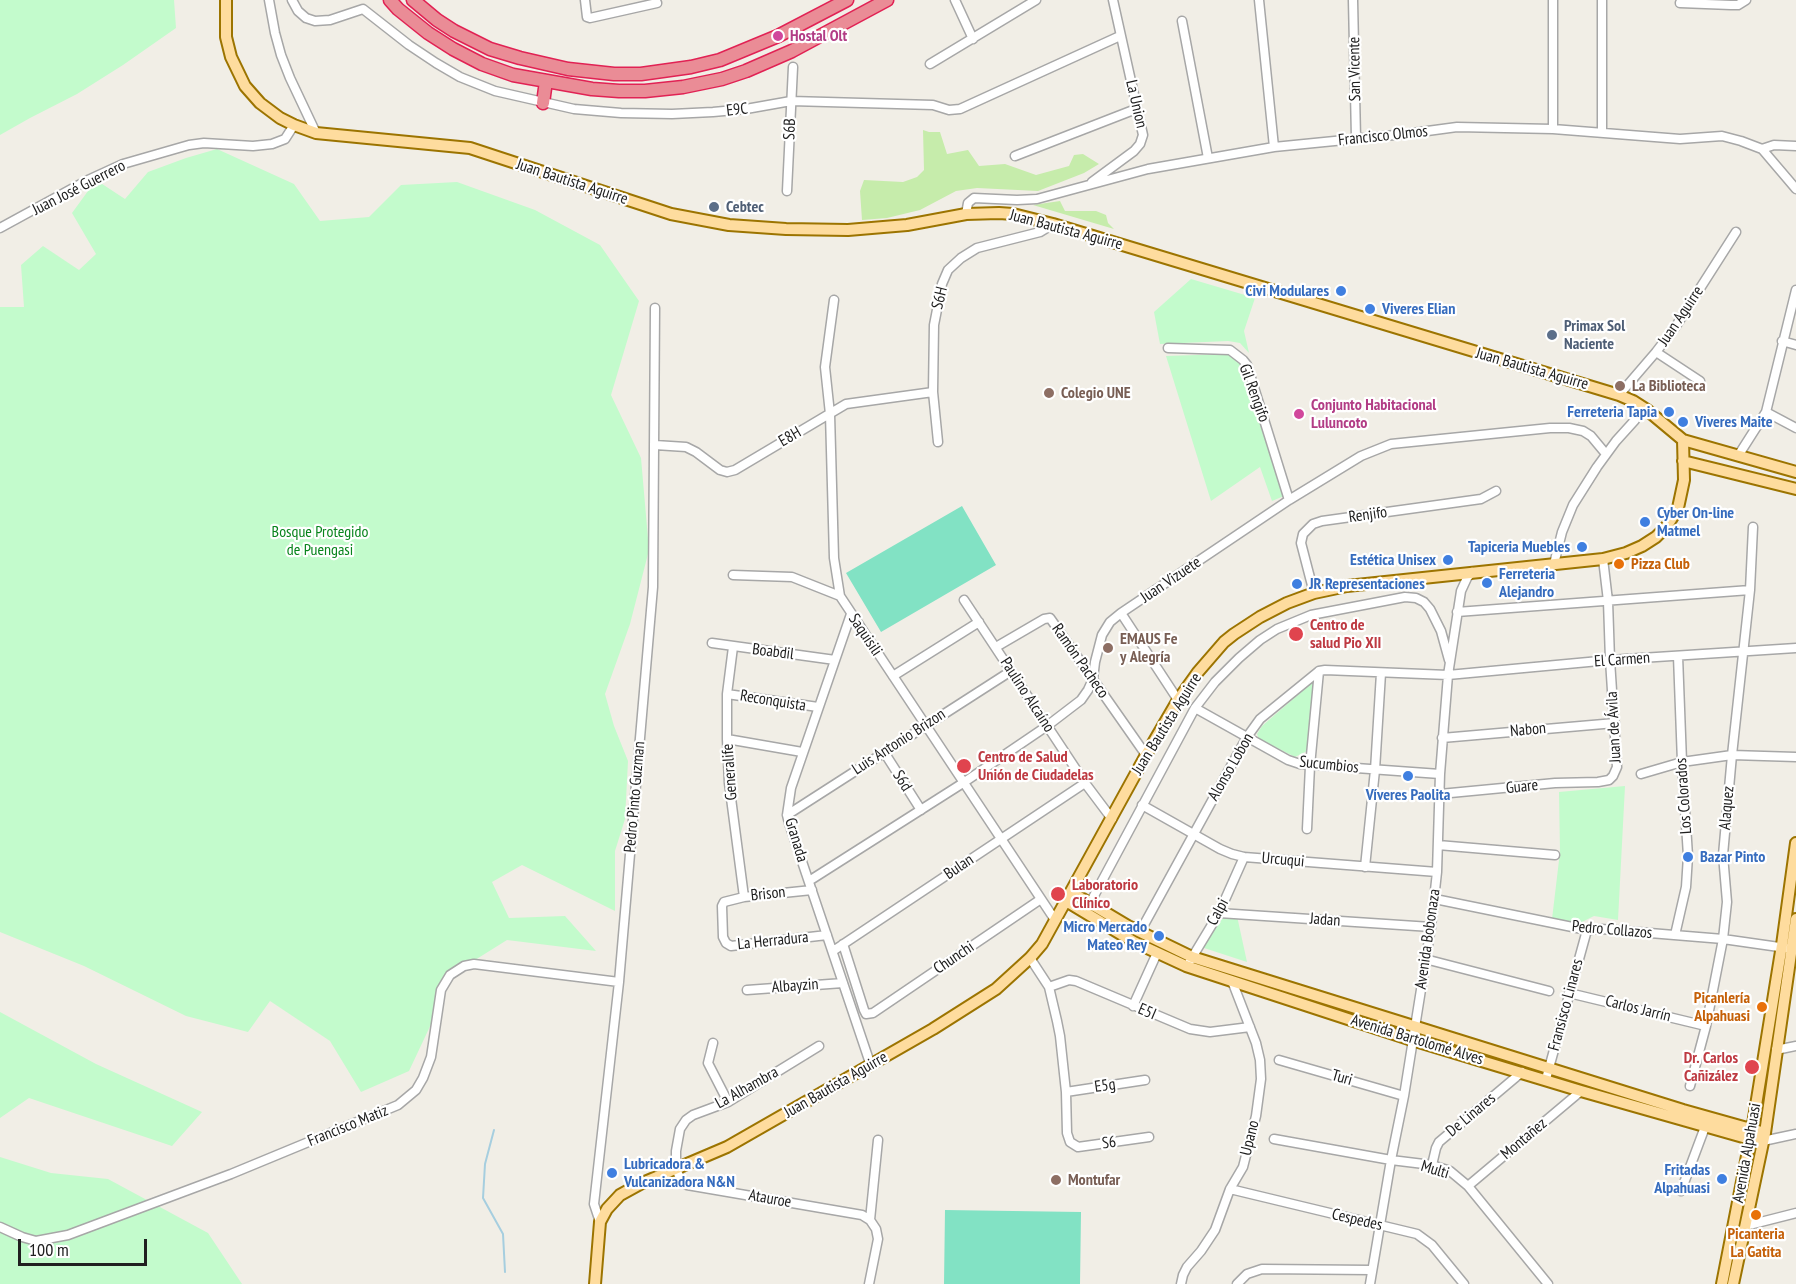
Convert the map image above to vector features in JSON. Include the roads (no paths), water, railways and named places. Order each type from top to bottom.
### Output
[{"type":"highway","points":[[390,0],[428,33],[453,49],[513,75],[592,89],[636,91],[683,87],[722,79],[746,71],[792,51],[887,0]]},
{"type":"highway","points":[[413,0],[454,31],[490,49],[568,69],[641,74],[691,67],[720,60],[778,36],[847,0]]},
{"type":"highway","points":[[543,103],[546,81]]},
{"type":"main road","name":"Juan Bautista Aguirre","points":[[226,0],[226,37],[231,57],[240,77],[260,103],[280,118],[316,133],[470,148],[671,214],[729,225],[848,230],[907,225],[966,214],[1013,214],[1053,224],[1619,395],[1641,405],[1683,440],[1682,498],[1674,517],[1656,537],[1626,553],[1603,559],[1347,586],[1314,593],[1287,603],[1234,634],[1210,658],[1178,700],[1056,920],[1042,944],[1030,958],[996,989],[871,1065],[727,1147],[628,1189],[607,1209],[600,1222]]},
{"type":"main road","points":[[1683,440],[1796,472]]},
{"type":"main road","points":[[1683,461],[1796,489]]},
{"type":"main road","name":"Avenida Alpahuasi","points":[[1732,1284],[1764,1137],[1788,965],[1786,948],[1796,843]]},
{"type":"main road","name":"Avenida Bartolomé Alves","points":[[1069,897],[1140,932],[1189,962],[1232,981],[1412,1040],[1522,1072],[1547,1074],[1581,1091],[1705,1127],[1764,1137]]},
{"type":"main road","name":"Avenida Bartolomé Alves","points":[[1088,908],[1134,942],[1157,953],[1415,1027],[1547,1074],[1751,1135]]},
{"type":"main road","name":"Avenida Alpahuasi","points":[[1786,948],[1796,919]]},
{"type":"main road","name":"Avenida Alpahuasi","points":[[1722,1284],[1788,965]]},
{"type":"main road","name":"Pedro Pinto Guzman","points":[[595,1284],[600,1222]]},
{"type":"street","points":[[269,0],[281,55],[316,133]]},
{"type":"street","name":"E9C","points":[[292,0],[298,11],[306,18],[315,21],[330,20],[363,9],[408,45],[460,77],[495,91],[574,109],[621,113],[672,114],[735,110],[791,101],[933,105],[949,110],[960,109],[1120,36]]},
{"type":"street","points":[[585,0],[587,17],[590,18],[657,3]]},
{"type":"street","points":[[955,0],[973,39]]},
{"type":"street","points":[[930,64],[1036,0]]},
{"type":"street","name":"La Union","points":[[1090,184],[1134,151],[1143,135],[1113,0]]},
{"type":"street","points":[[1259,0],[1274,147]]},
{"type":"street","name":"San Vicente","points":[[1353,0],[1356,138]]},
{"type":"street","points":[[1552,0],[1553,129]]},
{"type":"street","points":[[1602,0],[1602,131]]},
{"type":"street","points":[[1680,3],[1731,5],[1746,0]]},
{"type":"street","points":[[1182,21],[1208,159]]},
{"type":"street","name":"S6B","points":[[787,190],[793,67]]},
{"type":"street","points":[[1015,156],[1137,109]]},
{"type":"street","name":"Juan José Guerrero","points":[[0,228],[86,181],[123,164],[189,145],[204,143],[254,146],[272,144],[285,138],[294,125]]},
{"type":"street","name":"Francisco Olmos","points":[[966,214],[968,203],[974,198],[1037,199],[1148,169],[1274,147],[1457,127],[1602,131],[1680,139],[1722,136],[1762,149],[1796,189]]},
{"type":"street","points":[[1762,149],[1774,145],[1796,146]]},
{"type":"street","name":"S6H","points":[[938,442],[933,392],[934,325],[942,284],[948,270],[976,248],[1040,232],[1053,224]]},
{"type":"street","name":"Juan Aguirre","points":[[1619,395],[1676,326],[1736,232]]},
{"type":"street","points":[[1738,456],[1766,412],[1796,290]]},
{"type":"street","name":"Saquisili","points":[[834,300],[825,367],[830,414],[834,558],[840,596],[1056,920]]},
{"type":"street","name":"Pedro Pinto Guzman","points":[[600,1222],[594,1204],[619,982],[652,588],[655,308]]},
{"type":"street","points":[[1782,341],[1796,345]]},
{"type":"street","name":"Gil Rengifo","points":[[1168,348],[1230,350],[1244,360],[1289,500]]},
{"type":"street","points":[[1656,352],[1700,381]]},
{"type":"street","name":"E8H","points":[[655,445],[686,447],[720,470],[728,472],[846,404],[933,392]]},
{"type":"street","points":[[1766,412],[1796,428]]},
{"type":"street","points":[[1554,564],[1567,516],[1582,489],[1606,454],[1635,420]]},
{"type":"street","name":"Juan Vizuete","points":[[811,885],[1082,700],[1093,679],[1102,635],[1110,622],[1121,613],[1289,500],[1360,456],[1391,444],[1550,428],[1583,431],[1591,436],[1606,454]]},
{"type":"street","name":"Renjifo","points":[[1314,593],[1301,543],[1303,534],[1313,524],[1481,499],[1496,491]]},
{"type":"street","name":"Alaquez","points":[[1690,1086],[1706,1026],[1724,939],[1727,902],[1723,855],[1750,591],[1753,527]]},
{"type":"street","name":"Juan de Ávila","points":[[1603,559],[1608,601],[1617,767],[1613,776],[1604,781]]},
{"type":"street","name":"Avenida Bobonaza","points":[[1370,1284],[1404,1096],[1431,927],[1437,873],[1442,738],[1448,675],[1461,591],[1472,572]]},
{"type":"street","points":[[1450,574],[1461,591]]},
{"type":"street","points":[[733,575],[792,577],[840,596]]},
{"type":"street","points":[[1457,612],[1750,591]]},
{"type":"street","points":[[1088,908],[1195,708],[1215,682],[1239,658],[1277,629],[1311,615],[1406,597],[1416,598],[1431,609],[1442,631],[1450,665]]},
{"type":"street","name":"Paulino Alcaíno","points":[[964,600],[1085,783],[1112,819]]},
{"type":"street","points":[[1121,613],[1178,700]]},
{"type":"street","name":"Granada","points":[[851,615],[790,788],[787,814],[871,1065]]},
{"type":"street","name":"Ramón Pacheco","points":[[996,647],[1044,619],[1050,618],[1146,755]]},
{"type":"street","points":[[893,676],[979,622]]},
{"type":"street","name":"Boabdil","points":[[712,644],[835,660]]},
{"type":"street","name":"Generalife","points":[[733,647],[727,694],[727,739],[729,783],[744,897]]},
{"type":"street","name":"El Carmen","points":[[1448,675],[1610,660],[1796,648]]},
{"type":"street","name":"Los Colorados","points":[[1675,935],[1688,873],[1678,656]]},
{"type":"street","name":"Luis Antonio Brizon","points":[[787,814],[1011,671]]},
{"type":"street","points":[[1308,829],[1310,766],[1319,671],[1448,675]]},
{"type":"street","name":"Alonso Lobon","points":[[1140,932],[1246,737],[1260,719],[1319,671]]},
{"type":"street","points":[[1365,867],[1375,770],[1381,673]]},
{"type":"street","name":"Reconquista","points":[[727,694],[818,708]]},
{"type":"street","name":"Sucumbios","points":[[1195,708],[1288,760],[1310,766],[1440,774]]},
{"type":"street","name":"Nabon","points":[[1442,738],[1615,723]]},
{"type":"street","points":[[727,739],[802,752]]},
{"type":"street","name":"S6d","points":[[884,752],[921,810]]},
{"type":"street","points":[[1641,774],[1682,762],[1732,755],[1796,757]]},
{"type":"street","name":"Guare","points":[[1440,794],[1604,781]]},
{"type":"street","name":"Bulan","points":[[833,951],[1085,783]]},
{"type":"street","name":"Urcuqui","points":[[1142,805],[1220,849],[1244,856],[1437,873]]},
{"type":"street","points":[[1438,845],[1556,855]]},
{"type":"street","name":"Calpi","points":[[1189,962],[1219,913],[1244,856]]},
{"type":"street","name":"Brison","points":[[724,902],[811,885]]},
{"type":"street","name":"Pedro Collazos","points":[[1434,898],[1587,930],[1601,928],[1724,939],[1786,948]]},
{"type":"street","name":"Chunchi","points":[[843,944],[866,1014],[873,1013],[1041,899]]},
{"type":"street","name":"La Herradura","points":[[724,902],[722,906],[723,937],[731,946],[828,935]]},
{"type":"street","name":"Jadan","points":[[1219,913],[1431,927]]},
{"type":"street","name":"Fransisco Linares","points":[[1547,1074],[1587,930]]},
{"type":"street","points":[[1133,1006],[1157,953]]},
{"type":"street","points":[[1030,958],[1049,987],[1060,1036],[1066,1092]]},
{"type":"street","points":[[1425,959],[1549,991]]},
{"type":"street","name":"Francisco Matiz","points":[[0,1227],[36,1241],[68,1236],[231,1174],[398,1105],[416,1090],[423,1078],[431,1057],[441,990],[450,975],[464,966],[474,964],[619,982]]},
{"type":"street","name":"E5I","points":[[1049,987],[1069,980],[1076,981],[1190,1029],[1210,1032],[1250,1027]]},
{"type":"street","name":"Upano","points":[[1181,1284],[1187,1267],[1215,1230],[1230,1189],[1243,1167],[1259,1097],[1260,1060],[1232,981]]},
{"type":"street","name":"Albayzin","points":[[747,990],[843,983]]},
{"type":"street","name":"Carlos Jarrín","points":[[1569,993],[1706,1026]]},
{"type":"street","points":[[713,1043],[708,1063],[728,1102]]},
{"type":"street","name":"La Alhambra","points":[[676,1169],[680,1129],[686,1120],[693,1115],[728,1102],[819,1046]]},
{"type":"street","points":[[1776,1050],[1796,1046]]},
{"type":"street","name":"Turi","points":[[1279,1060],[1404,1096]]},
{"type":"street","name":"De Linares","points":[[1432,1166],[1436,1148],[1440,1142],[1522,1072]]},
{"type":"street","name":"E5g","points":[[1066,1092],[1145,1080]]},
{"type":"street","name":"Montañez","points":[[1468,1186],[1581,1091]]},
{"type":"street","name":"S6","points":[[1066,1092],[1067,1133],[1070,1143],[1078,1147],[1149,1137]]},
{"type":"street","points":[[1682,1191],[1705,1127]]},
{"type":"street","name":"Avenida Bartolomé Alves","points":[[1764,1137],[1796,1134]]},
{"type":"street","name":"Multi","points":[[1274,1139],[1450,1171],[1468,1186],[1548,1284]]},
{"type":"street","points":[[869,1284],[878,1239],[876,1229],[870,1220],[878,1140]]},
{"type":"street","name":"Atauroe","points":[[676,1169],[680,1178],[687,1185],[862,1215],[870,1220]]},
{"type":"street","name":"Cespedes","points":[[1230,1189],[1413,1232],[1425,1239],[1464,1284]]},
{"type":"street","points":[[1744,1226],[1796,1213]]},
{"type":"street","points":[[1237,1284],[1247,1274],[1262,1269],[1371,1270]]},
{"type":"waterway","points":[[494,1130],[485,1164],[483,1198],[503,1234],[505,1272]]},
{"type":"place","name":"Hostal Olt","points":[[778,36]]},
{"type":"place","name":"Cebtec","points":[[714,207]]},
{"type":"place","name":"Civi Modulares","points":[[1341,291]]},
{"type":"place","name":"Viveres Elian","points":[[1370,309]]},
{"type":"place","name":"Primax Sol Naciente","points":[[1552,335]]},
{"type":"place","name":"La Biblioteca","points":[[1620,386]]},
{"type":"place","name":"Colegio UNE","points":[[1049,393]]},
{"type":"place","name":"Ferreteria Tapia","points":[[1669,412]]},
{"type":"place","name":"Conjunto Habitacional Luluncoto","points":[[1299,414]]},
{"type":"place","name":"Viveres Maite","points":[[1683,422]]},
{"type":"place","name":"Cyber On-line Matmel","points":[[1645,522]]},
{"type":"place","name":"Tapiceria Muebles","points":[[1582,547]]},
{"type":"place","name":"Estética Unisex","points":[[1448,560]]},
{"type":"place","name":"Pizza Club","points":[[1619,564]]},
{"type":"place","name":"Ferreteria Alejandro","points":[[1487,583]]},
{"type":"place","name":"JR Representaciones","points":[[1297,584]]},
{"type":"place","name":"Centro de salud Pio XII","points":[[1296,634]]},
{"type":"place","name":"EMAUS Fe y Alegría","points":[[1108,648]]},
{"type":"place","name":"Centro de Salud Unión de Ciudadelas","points":[[964,766]]},
{"type":"place","name":"Víveres Paolita","points":[[1408,776]]},
{"type":"place","name":"Bazar Pinto","points":[[1688,857]]},
{"type":"place","name":"Laboratorio Clínico","points":[[1058,894]]},
{"type":"place","name":"Micro Mercado Mateo Rey","points":[[1159,936]]},
{"type":"place","name":"Picanlería Alpahuasi","points":[[1762,1007]]},
{"type":"place","name":"Dr. Carlos Cañizález","points":[[1752,1067]]},
{"type":"place","name":"Lubricadora & Vulcanizadora N&N","points":[[612,1173]]},
{"type":"place","name":"Fritadas Alpahuasi","points":[[1722,1179]]},
{"type":"place","name":"Montufar","points":[[1056,1180]]},
{"type":"place","name":"Picanteria La Gatita","points":[[1756,1215]]},
{"type":"park label","name":"Bosque Protegido de Puengasi","points":[[320,541]]}]
